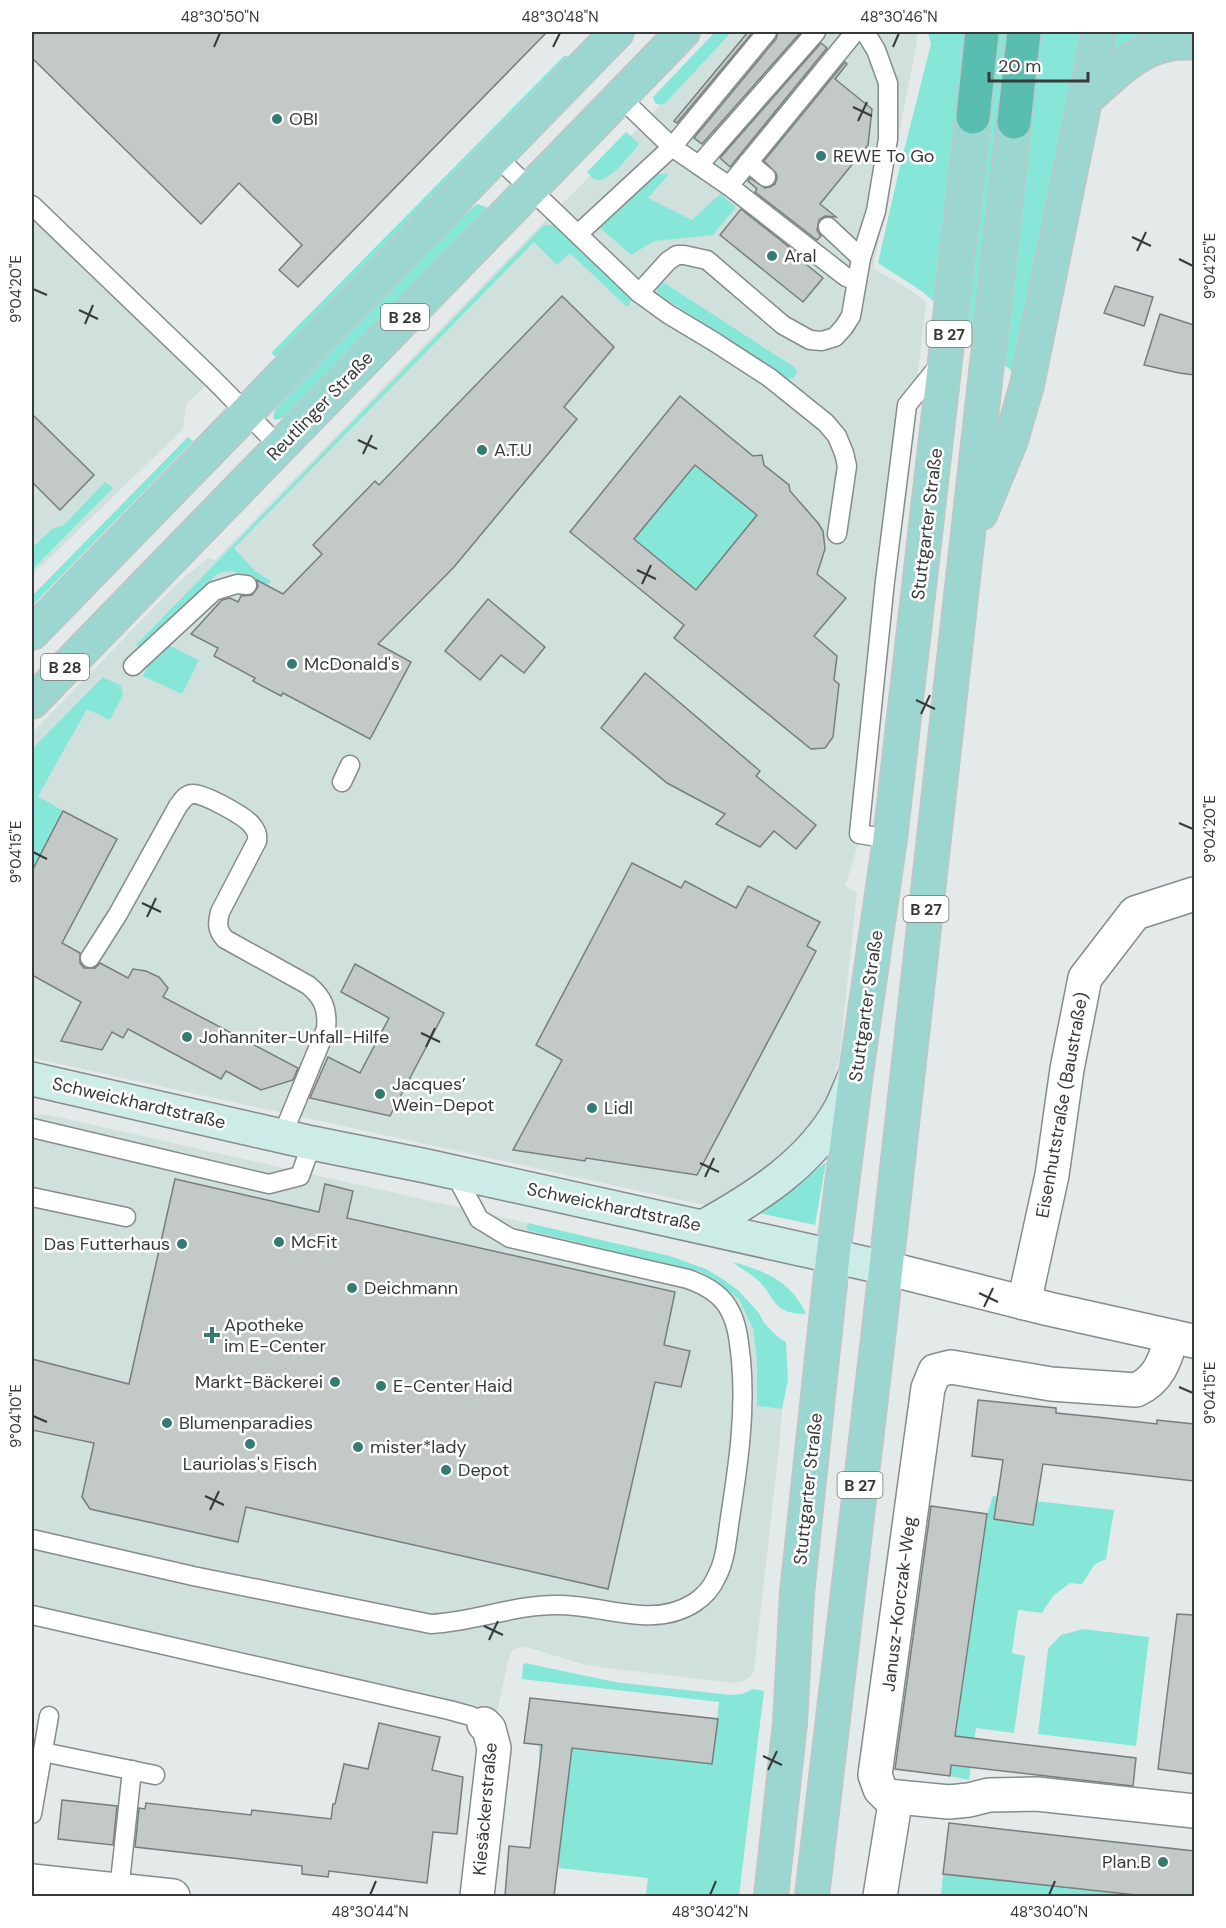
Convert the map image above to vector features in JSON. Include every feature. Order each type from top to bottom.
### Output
[{"type":"highway","name":"B 27","points":[[973,117],[982,32]]},
{"type":"highway","name":"B 27","points":[[1014,122],[1024,32]]},
{"type":"main road","name":"B 28","points":[[32,633],[617,32]]},
{"type":"main road","name":"Reutlinger Straße","points":[[32,702],[683,32]]},
{"type":"main road","points":[[966,551],[1011,441],[1027,385],[1099,32]]},
{"type":"main road","points":[[1085,100],[1129,61],[1144,51],[1165,45],[1194,43]]},
{"type":"main road","name":"Stuttgarter Straße","points":[[771,1896],[790,1723],[797,1593],[832,1255],[855,1073],[890,839],[973,117]]},
{"type":"main road","name":"B 27","points":[[812,1896],[886,1268],[1014,122]]},
{"type":"main road","points":[[703,1227],[770,1186],[799,1162],[822,1136],[842,1107],[855,1073]]},
{"type":"main road","name":"Schweickhardtstraße","points":[[36,1082],[886,1268]]},
{"type":"street","name":"Eisenhutstraße (Baustraße)","points":[[1024,1303],[1052,1174],[1067,1069],[1085,978],[1135,913],[1194,894]]},
{"type":"street","name":"Schweickhardtstraße","points":[[886,1268],[1024,1303],[1183,1339]]},
{"type":"street","name":"Janusz-Korczak-Weg","points":[[896,1797],[887,1796],[880,1789],[875,1774],[928,1388],[935,1371],[951,1367],[1051,1384],[1136,1390],[1148,1385],[1183,1339]]},
{"type":"street","name":"Kiesäckerstraße","points":[[477,1896],[494,1748],[489,1729],[484,1724]]},
{"type":"street","points":[[880,1896],[896,1797],[949,1802],[989,1796],[1037,1794],[1194,1811]]},
{"type":"street","points":[[32,1881],[173,1896]]},
{"type":"lane","points":[[578,234],[672,147],[767,32]]},
{"type":"lane","points":[[699,165],[816,32]]},
{"type":"lane","points":[[729,186],[855,32]]},
{"type":"lane","points":[[639,293],[668,261],[677,255],[696,257],[707,260],[783,325],[810,340],[822,341],[835,337],[851,316],[861,258],[876,211],[888,139],[888,82],[876,50],[865,32]]},
{"type":"lane","points":[[620,97],[672,147],[729,186],[846,277],[857,281]]},
{"type":"lane","points":[[496,156],[639,293],[668,314],[713,340],[770,378],[826,423],[837,436],[847,466],[837,534]]},
{"type":"lane","points":[[748,162],[766,177]]},
{"type":"lane","points":[[32,205],[280,447]]},
{"type":"lane","points":[[828,227],[861,258]]},
{"type":"lane","points":[[133,666],[214,591],[237,584],[247,585]]},
{"type":"lane","points":[[342,782],[350,765]]},
{"type":"lane","points":[[32,1128],[269,1185],[300,1176],[297,1139],[326,1029],[327,1016],[324,1003],[308,985],[225,939],[218,932],[220,912],[257,841],[258,833],[253,825],[245,818],[202,796],[193,794],[184,798],[118,914],[90,958]]},
{"type":"lane","points":[[32,1539],[193,1576],[431,1624],[448,1623],[504,1610],[549,1605],[576,1605],[640,1616],[659,1616],[680,1611],[708,1592],[718,1574],[725,1546],[741,1437],[743,1383],[740,1348],[730,1310],[717,1295],[702,1284],[688,1279],[510,1238],[479,1219],[454,1172]]},
{"type":"lane","points":[[32,1197],[126,1217]]},
{"type":"lane","points":[[32,1615],[461,1713],[479,1719],[484,1724]]},
{"type":"lane","points":[[32,1814],[50,1716]]},
{"type":"lane","points":[[43,1752],[155,1775]]},
{"type":"lane","points":[[119,1891],[132,1770]]},
{"type":"shaded area","points":[[733,32],[916,32],[917,41],[873,268],[926,302],[867,817],[845,886],[857,892],[839,1060],[827,1100],[809,1134],[764,1174],[713,1207],[32,1058],[32,733],[180,581],[208,558],[215,560],[543,223]]},
{"type":"shaded area","points":[[32,205],[213,379],[186,404],[183,429],[32,575]]},
{"type":"shaded area","points":[[32,1114],[49,1115],[528,1223],[528,1230],[701,1272],[739,1299],[753,1329],[757,1361],[757,1406],[782,1409],[752,1675],[736,1683],[606,1668],[519,1647],[512,1651],[508,1661],[497,1711],[32,1606]]},
{"type":"green space","points":[[715,32],[732,32],[665,103],[661,105],[655,103],[653,97]]},
{"type":"green space","points":[[928,32],[1194,32],[1085,101],[1027,385],[923,292],[878,263],[931,44]]},
{"type":"green space","points":[[565,55],[568,57],[281,354],[276,357],[271,353]]},
{"type":"green space","points":[[626,132],[639,144],[606,178],[593,179],[587,172]]},
{"type":"green space","points":[[653,174],[669,174],[648,198],[692,220],[720,194],[736,207],[713,235],[654,241],[631,255],[598,226]]},
{"type":"green space","points":[[477,204],[486,207],[486,211],[283,418],[275,420],[273,417],[275,410],[282,402],[457,220]]},
{"type":"green space","points":[[543,226],[556,226],[632,296],[629,306],[626,306],[570,253],[557,265],[534,242],[234,548],[255,571],[271,581],[268,585],[251,576],[243,576],[232,571],[217,574],[141,650],[136,645]]},
{"type":"green space","points":[[663,282],[794,367],[797,371],[794,378],[784,377],[657,293],[657,289]]},
{"type":"green space","points":[[188,437],[193,441],[32,606],[32,596]]},
{"type":"green space","points":[[695,465],[757,515],[696,590],[634,539]]},
{"type":"green space","points":[[105,482],[113,488],[32,570],[32,548],[52,529],[64,525]]},
{"type":"green space","points":[[159,641],[199,660],[182,694],[143,676]]},
{"type":"green space","points":[[103,677],[121,686],[123,695],[110,720],[87,709],[38,796],[63,811],[32,871],[32,749]]},
{"type":"green space","points":[[826,1162],[815,1225],[754,1212],[779,1201]]},
{"type":"green space","points":[[528,1223],[670,1256],[706,1269],[739,1291],[759,1313],[764,1323],[786,1342],[788,1380],[782,1409],[757,1406],[757,1361],[753,1329],[739,1299],[701,1272],[527,1230]]},
{"type":"green space","points":[[732,1262],[776,1279],[793,1294],[806,1314],[786,1311],[780,1307],[755,1278]]},
{"type":"green space","points":[[993,1496],[1114,1510],[1106,1559],[1095,1564],[1082,1584],[1070,1583],[1053,1596],[1042,1613],[1018,1610],[1012,1653],[1025,1656],[1014,1733],[976,1728],[969,1780],[950,1776],[987,1514]]},
{"type":"green space","points":[[1083,1629],[1149,1637],[1136,1746],[1038,1734],[1048,1649],[1061,1635]]},
{"type":"green space","points":[[525,1663],[615,1682],[730,1695],[742,1694],[753,1689],[764,1691],[739,1896],[646,1895],[648,1878],[559,1868],[559,1851],[539,1775],[539,1744],[712,1764],[719,1702],[522,1679]]},
{"type":"green space","points":[[943,1874],[1146,1896],[941,1896]]},
{"type":"building","name":"OBI","points":[[32,32],[547,32],[298,287],[279,270],[302,245],[239,183],[201,224],[32,58]]},
{"type":"building","points":[[748,32],[753,32],[677,123],[674,121]]},
{"type":"building","points":[[778,32],[801,32],[702,144],[694,138],[776,39]]},
{"type":"building","points":[[821,43],[827,48],[730,167],[720,158]]},
{"type":"building","points":[[845,62],[847,64],[835,79],[872,109],[868,145],[820,204],[836,217],[825,216],[819,220],[817,230],[821,236],[817,240],[755,192],[757,189],[748,181],[750,178],[765,188],[775,184],[776,173],[764,161]]},
{"type":"building","name":"Aral","points":[[741,209],[803,258],[801,260],[823,278],[803,302],[720,235]]},
{"type":"building","points":[[1115,286],[1153,297],[1144,326],[1104,313]]},
{"type":"building","name":"A.T.U","points":[[562,296],[614,347],[564,407],[577,419],[454,567],[378,644],[411,662],[370,739],[283,693],[281,696],[253,681],[255,678],[214,656],[218,648],[191,634],[222,600],[230,598],[238,602],[241,596],[252,595],[258,587],[257,580],[283,594],[322,554],[313,545],[375,481],[379,485]]},
{"type":"building","points":[[1160,314],[1194,325],[1194,375],[1144,365]]},
{"type":"building","points":[[680,396],[753,456],[762,455],[764,465],[789,485],[790,491],[823,531],[825,549],[817,574],[846,598],[814,636],[837,656],[834,680],[839,684],[833,737],[825,748],[811,749],[674,638],[684,625],[570,532]],"holes":[[[695,465],[757,515],[696,590],[634,539]]]},
{"type":"building","points":[[32,414],[94,475],[60,510],[32,482]]},
{"type":"building","points":[[488,599],[545,647],[524,673],[501,655],[480,680],[445,651]]},
{"type":"building","points":[[645,673],[760,771],[756,776],[816,825],[796,849],[774,831],[760,847],[716,824],[725,814],[667,783],[601,728]]},
{"type":"building","points":[[63,811],[117,839],[62,943],[80,953],[80,963],[84,968],[95,968],[100,963],[128,978],[133,969],[146,971],[159,977],[168,988],[163,997],[298,1068],[293,1080],[261,1090],[226,1071],[221,1079],[128,1029],[123,1038],[112,1032],[102,1050],[61,1041],[81,1002],[32,975],[32,871]]},
{"type":"building","points":[[632,863],[681,888],[685,881],[736,908],[748,886],[820,922],[807,946],[816,951],[697,1175],[586,1158],[585,1161],[513,1150],[562,1060],[536,1045]]},
{"type":"building","points":[[355,964],[444,1013],[390,1116],[310,1098],[328,1057],[360,1073],[389,1018],[341,992]]},
{"type":"building","name":"E-Center Haid","points":[[175,1179],[319,1212],[325,1184],[353,1191],[347,1218],[675,1292],[664,1345],[690,1351],[681,1387],[655,1382],[608,1589],[246,1507],[238,1542],[90,1509],[82,1497],[94,1443],[32,1430],[32,1359],[129,1384]]},
{"type":"building","points":[[978,1400],[1056,1408],[1056,1413],[1157,1424],[1157,1420],[1194,1424],[1194,1481],[1043,1464],[1033,1525],[994,1519],[1003,1460],[972,1456]]},
{"type":"building","points":[[931,1506],[987,1514],[955,1736],[1136,1758],[1133,1786],[951,1765],[950,1776],[895,1769]]},
{"type":"building","points":[[1177,1614],[1194,1615],[1194,1774],[1158,1769]]},
{"type":"building","points":[[530,1698],[718,1719],[712,1764],[572,1748],[554,1896],[505,1896],[509,1846],[530,1848],[542,1745],[524,1743]]},
{"type":"building","points":[[379,1723],[440,1737],[432,1770],[463,1777],[457,1834],[433,1832],[427,1883],[329,1871],[328,1877],[302,1874],[302,1866],[135,1847],[139,1808],[145,1809],[146,1803],[251,1815],[252,1810],[331,1819],[344,1764],[368,1769]]},
{"type":"building","points":[[62,1800],[117,1806],[113,1845],[58,1839]]},
{"type":"building","points":[[949,1823],[1194,1851],[1194,1896],[1146,1896],[943,1874]]},
{"type":"place","name":"OBI","points":[[277,119]]},
{"type":"place","name":"REWE To Go","points":[[821,156]]},
{"type":"place","name":"Aral","points":[[772,256]]},
{"type":"place","name":"A.T.U","points":[[482,450]]},
{"type":"place","name":"McDonald's","points":[[292,664]]},
{"type":"place","name":"Johanniter-Unfall-Hilfe","points":[[187,1037]]},
{"type":"place","name":"Jacques’ Wein-Depot","points":[[380,1094]]},
{"type":"place","name":"Lidl","points":[[592,1108]]},
{"type":"place","name":"McFit","points":[[279,1242]]},
{"type":"place","name":"Das Futterhaus","points":[[182,1244]]},
{"type":"place","name":"Deichmann","points":[[352,1288]]},
{"type":"place","name":"Apotheke im E-Center","points":[[212,1335]]},
{"type":"place","name":"Markt-Bäckerei","points":[[335,1382]]},
{"type":"place","name":"E-Center Haid","points":[[381,1386]]},
{"type":"place","name":"Blumenparadies","points":[[167,1423]]},
{"type":"place","name":"Lauriolas's Fisch","points":[[250,1444]]},
{"type":"place","name":"mister*lady","points":[[358,1447]]},
{"type":"place","name":"Depot","points":[[446,1470]]},
{"type":"place","name":"Plan.B","points":[[1163,1862]]}]
